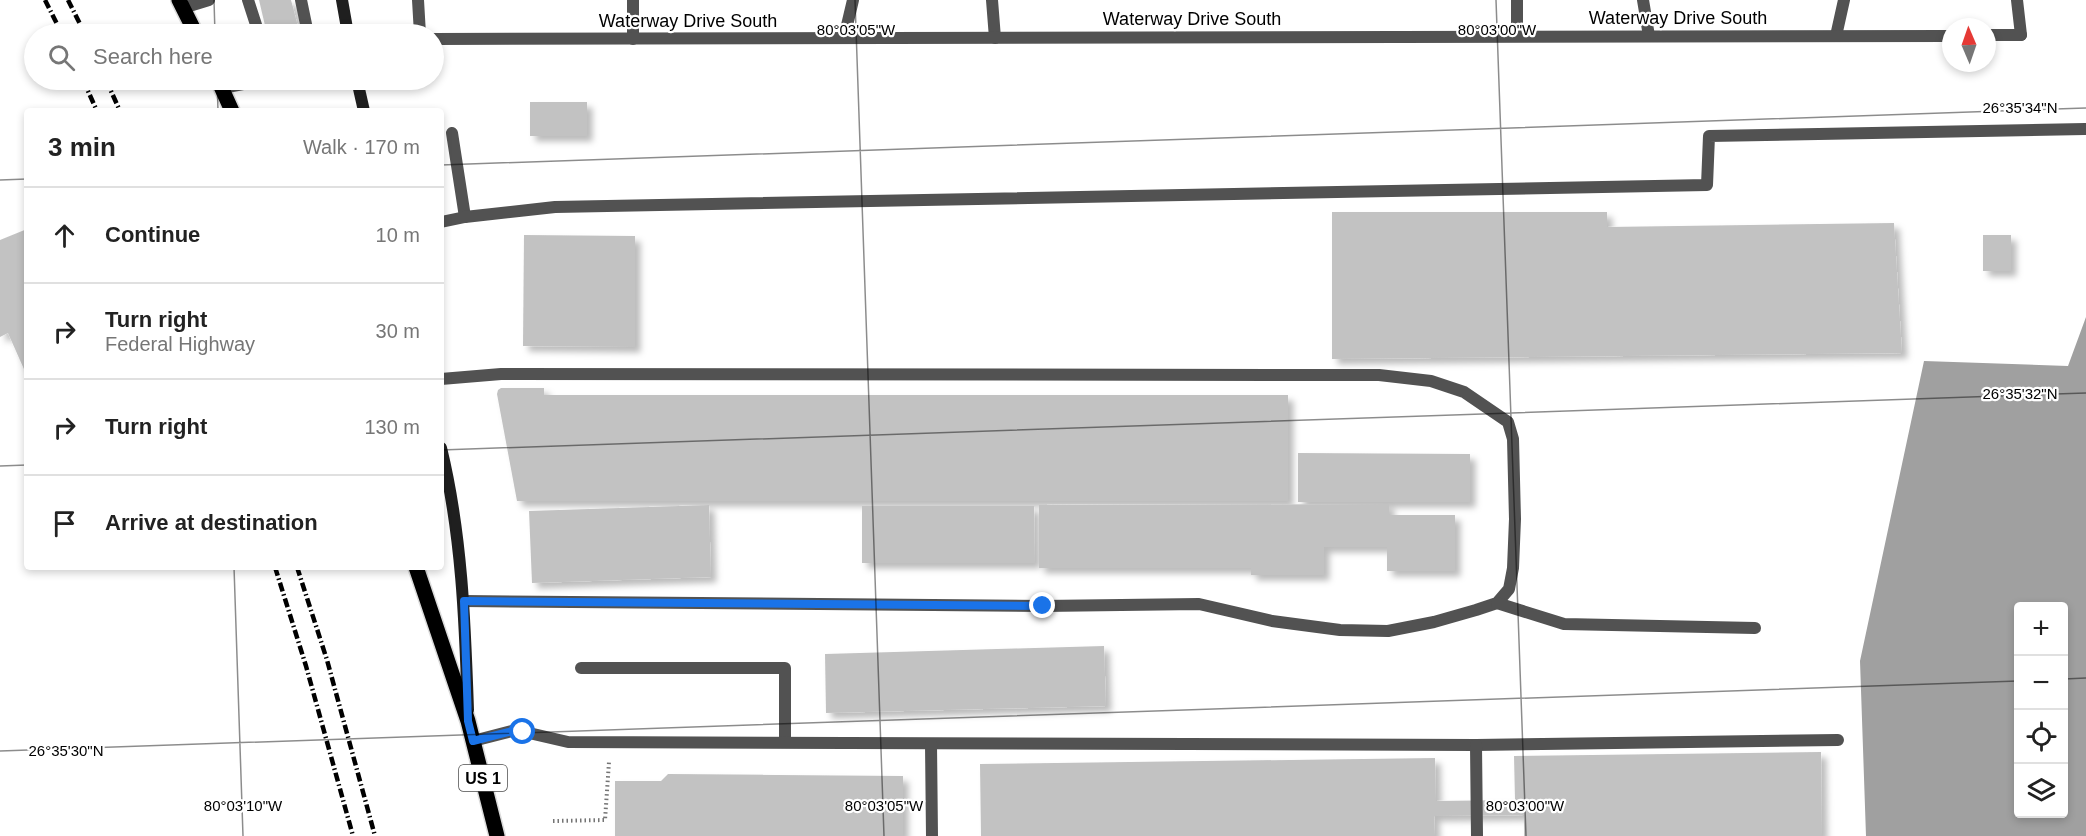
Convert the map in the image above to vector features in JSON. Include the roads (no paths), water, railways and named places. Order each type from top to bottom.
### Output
[{"type":"main road","points":[[342,0],[346,24]]},
{"type":"main road","points":[[181,4],[191,24]]},
{"type":"main road","points":[[223,90],[231,108]]},
{"type":"main road","points":[[359,90],[363,108]]},
{"type":"main road","points":[[444,460],[449,480],[464,601],[468,721]]},
{"type":"main road","name":"US 1","points":[[417,570],[468,721],[497,836]]},
{"type":"street","points":[[181,4],[209,0]]},
{"type":"street","points":[[248,0],[256,24]]},
{"type":"street","points":[[301,0],[306,24]]},
{"type":"street","points":[[418,0],[419,24]]},
{"type":"street","points":[[633,0],[633,39]]},
{"type":"street","points":[[844,38],[853,0]]},
{"type":"street","points":[[992,0],[994,38]]},
{"type":"street","points":[[1517,0],[1517,36]]},
{"type":"street","points":[[1643,0],[1649,36]]},
{"type":"street","points":[[1836,36],[1844,0]]},
{"type":"street","points":[[1996,35],[2021,35],[2017,0]]},
{"type":"street","name":"Waterway Drive South","points":[[444,39],[1942,36]]},
{"type":"street","points":[[444,221],[555,207],[1707,185],[1709,136],[2085,129]]},
{"type":"street","points":[[452,133],[465,217]]},
{"type":"street","points":[[444,379],[501,374],[1379,375],[1431,381],[1464,392],[1508,422],[1513,439],[1515,519],[1513,568],[1509,589],[1497,603],[1434,622],[1378,630],[1340,630],[1272,621],[1199,604],[1043,606],[464,601]]},
{"type":"street","points":[[1497,603],[1563,624],[1755,628]]},
{"type":"street","points":[[581,668],[785,668],[786,742]]},
{"type":"street","points":[[473,741],[516,730],[568,742],[1476,745],[1838,740]]},
{"type":"street","points":[[932,744],[932,836]]},
{"type":"street","points":[[1476,745],[1477,836]]},
{"type":"railway","points":[[45,0],[57,24]]},
{"type":"railway","points":[[68,0],[80,24]]},
{"type":"railway","points":[[88,90],[96,108]]},
{"type":"railway","points":[[111,90],[119,108]]},
{"type":"railway","points":[[276,570],[306,666],[353,836]]},
{"type":"railway","points":[[298,570],[327,660],[375,836]]}]
